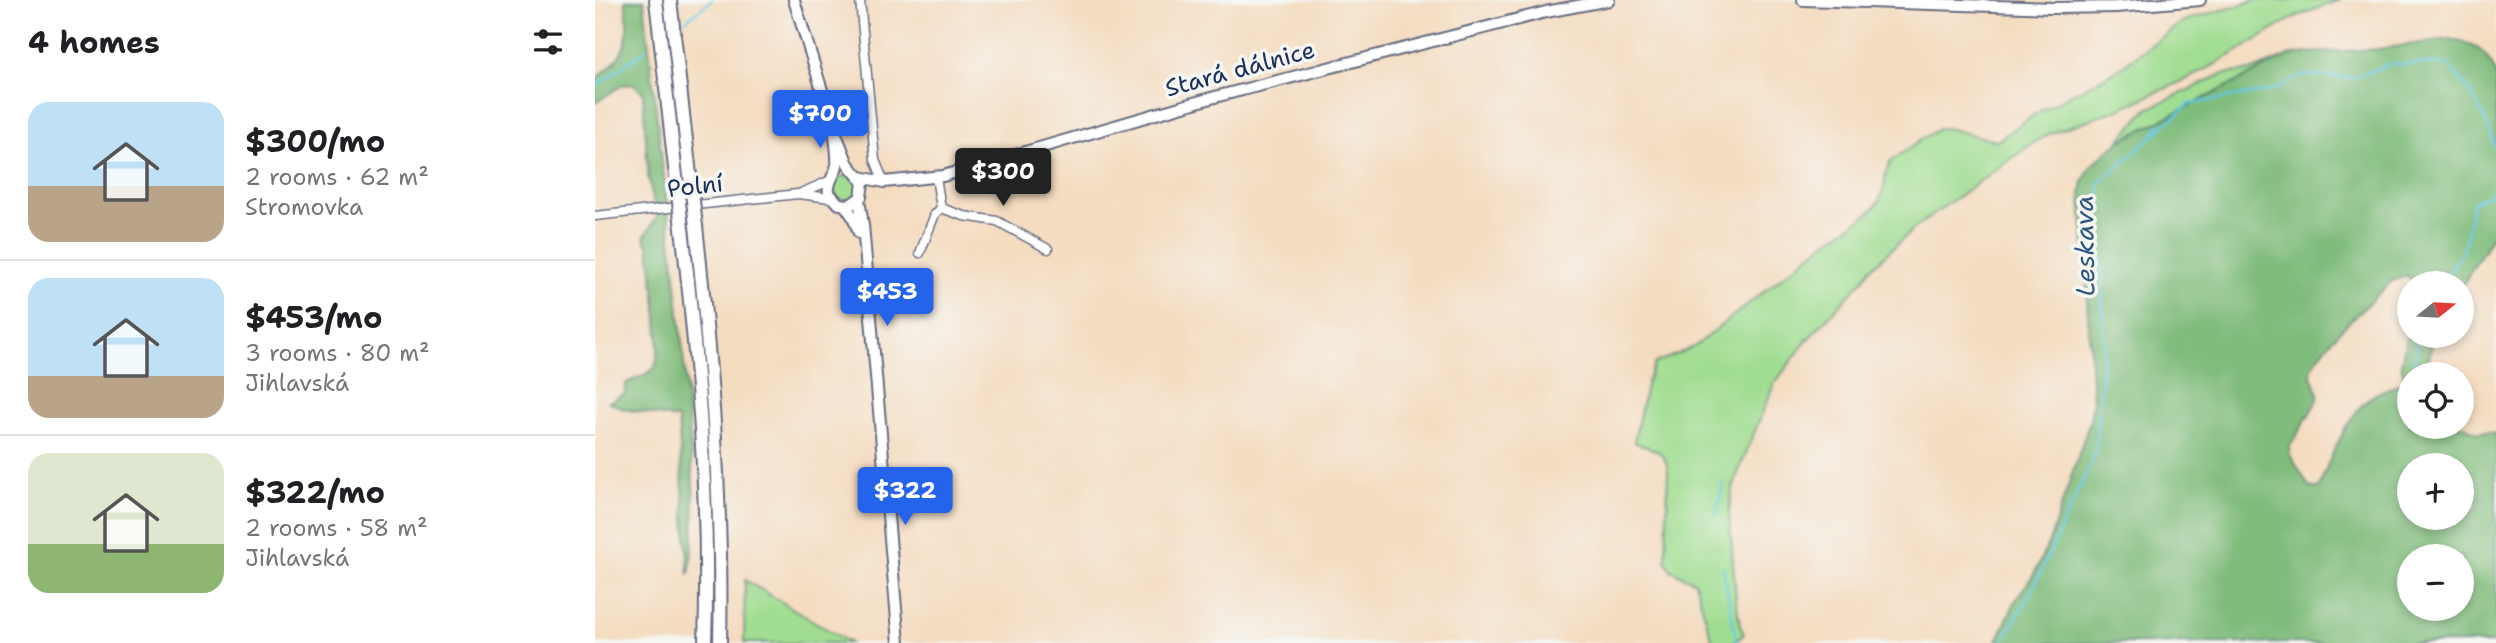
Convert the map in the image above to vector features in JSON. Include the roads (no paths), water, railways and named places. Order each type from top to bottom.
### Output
[{"type":"highway","points":[[656,0],[692,317],[703,447],[705,643]]},
{"type":"highway","points":[[670,0],[696,226],[716,445],[721,525],[720,643]]},
{"type":"main road","points":[[794,0],[834,129],[856,174],[863,182],[863,245],[899,643]]},
{"type":"main road","name":"Stará dálnice","points":[[856,174],[884,182],[936,177],[1210,98],[1546,12],[1609,0]]},
{"type":"main road","points":[[1803,0],[2116,7],[2200,0]]},
{"type":"main road","points":[[834,129],[837,159],[828,187],[831,198],[845,205],[853,217],[863,245]]},
{"type":"main road","points":[[832,177],[843,170],[856,174]]},
{"type":"main road","name":"Stará dálnice","points":[[861,197],[884,182]]},
{"type":"main road","points":[[845,205],[861,197]]},
{"type":"street","points":[[860,0],[875,160],[884,182]]},
{"type":"street","name":"Polní","points":[[798,194],[832,177]]},
{"type":"street","points":[[936,177],[941,208]]},
{"type":"street","name":"Polní","points":[[595,216],[798,194],[831,198]]},
{"type":"street","points":[[941,208],[964,216],[997,221],[1048,249]]},
{"type":"street","points":[[920,253],[935,214],[941,208]]},
{"type":"waterway","points":[[686,20],[712,0]]},
{"type":"waterway","points":[[595,87],[645,50]]},
{"type":"waterway","name":"Leskava","points":[[2001,643],[2031,593],[2095,454],[2104,348],[2099,183],[2189,104],[2271,91],[2304,75],[2353,78],[2390,64],[2446,64],[2464,83],[2477,103],[2496,149]]},
{"type":"waterway","name":"Leskava","points":[[2154,132],[2162,123]]},
{"type":"waterway","name":"Leskava","points":[[2450,271],[2464,249],[2473,202],[2491,194],[2495,184],[2496,163]]},
{"type":"waterway","name":"Leskava","points":[[2414,361],[2417,348]]},
{"type":"waterway","points":[[1716,514],[1723,483]]},
{"type":"waterway","points":[[1723,567],[1737,643]]}]
